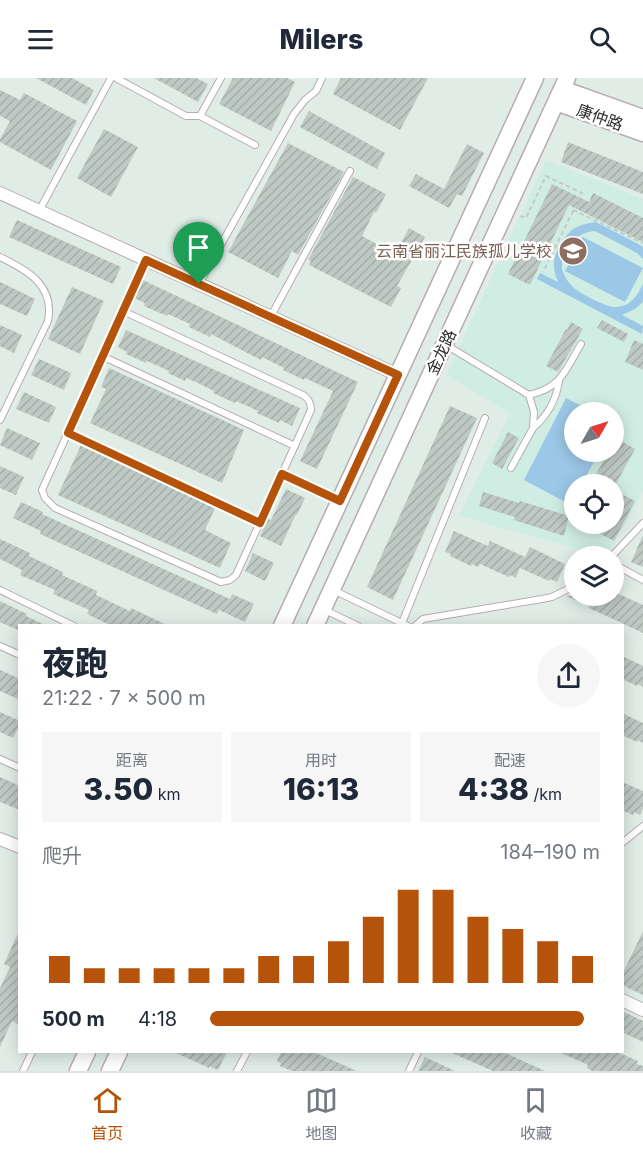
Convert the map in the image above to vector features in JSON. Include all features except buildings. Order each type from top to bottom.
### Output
[{"type":"main road","name":"金龙路","points":[[283,624],[535,78]]},
{"type":"main road","name":"金龙路","points":[[316,624],[562,90]]},
{"type":"main road","name":"康仲路","points":[[562,90],[643,118]]},
{"type":"main road","name":"康仲路","points":[[562,90],[643,133]]},
{"type":"main road","points":[[78,1071],[87,1053]]},
{"type":"main road","points":[[110,1071],[119,1053]]},
{"type":"street","points":[[0,193],[398,375]]},
{"type":"street","points":[[0,839],[18,847]]},
{"type":"street","points":[[624,1001],[643,1010]]},
{"type":"lane","points":[[39,211],[111,78]]},
{"type":"lane","points":[[116,78],[186,116],[200,116],[255,145]]},
{"type":"lane","points":[[200,116],[221,78]]},
{"type":"lane","points":[[199,284],[294,114],[315,91],[322,78]]},
{"type":"lane","points":[[271,317],[350,171]]},
{"type":"lane","points":[[0,257],[23,268],[37,281],[46,296],[50,310],[48,321],[3,406],[0,420]]},
{"type":"lane","points":[[123,311],[303,395],[309,400],[311,410],[236,576],[230,580],[221,582],[55,508],[45,498],[42,490],[146,260]]},
{"type":"lane","points":[[445,344],[528,395],[534,412],[533,428]]},
{"type":"lane","points":[[511,468],[533,428],[551,408],[559,381],[581,345]]},
{"type":"lane","points":[[102,356],[295,446]]},
{"type":"lane","points":[[528,395],[547,390],[559,381]]},
{"type":"lane","points":[[332,590],[405,624],[485,418]]},
{"type":"lane","points":[[68,433],[260,523]]},
{"type":"lane","points":[[282,474],[340,501]]},
{"type":"lane","points":[[621,546],[643,523]]},
{"type":"lane","points":[[624,570],[643,580]]},
{"type":"lane","points":[[0,590],[70,624]]},
{"type":"lane","points":[[417,624],[423,619],[552,597],[564,591]]},
{"type":"lane","points":[[323,609],[354,624]]},
{"type":"lane","points":[[0,646],[18,654]]},
{"type":"lane","points":[[0,759],[18,767]]},
{"type":"lane","points":[[624,841],[643,826]]},
{"type":"lane","points":[[23,1071],[32,1053]]},
{"type":"lane","points":[[237,1071],[246,1053]]},
{"type":"lane","points":[[409,1071],[418,1053]]},
{"type":"path","points":[[507,209],[526,218],[546,176],[582,193],[543,272]]},
{"type":"path","points":[[573,210],[643,243]]},
{"type":"shaded area","points":[[546,160],[643,199],[643,491],[624,526],[624,474],[564,474],[564,534],[619,534],[612,546],[567,546],[459,516],[510,413],[446,375]]},
{"type":"shaded area","points":[[596,222],[642,246],[643,259],[637,253],[595,231],[583,234],[571,243],[563,260],[563,272],[577,291],[612,307],[630,302],[643,284],[643,302],[622,315],[643,326],[642,334],[537,279],[540,273],[558,282],[554,262],[562,243],[573,230]]},
{"type":"shaded area","points":[[583,237],[643,268],[625,302],[565,271]]},
{"type":"shaded area","points":[[566,398],[574,402],[564,402],[564,462],[594,462],[587,474],[564,474],[564,501],[524,480]]},
{"type":"place","name":"云南省丽江民族孤儿学校","points":[[573,251]]},
{"type":"route","points":[[146,260],[199,284],[398,375],[340,501],[282,474],[260,523],[68,433],[146,260]]}]
